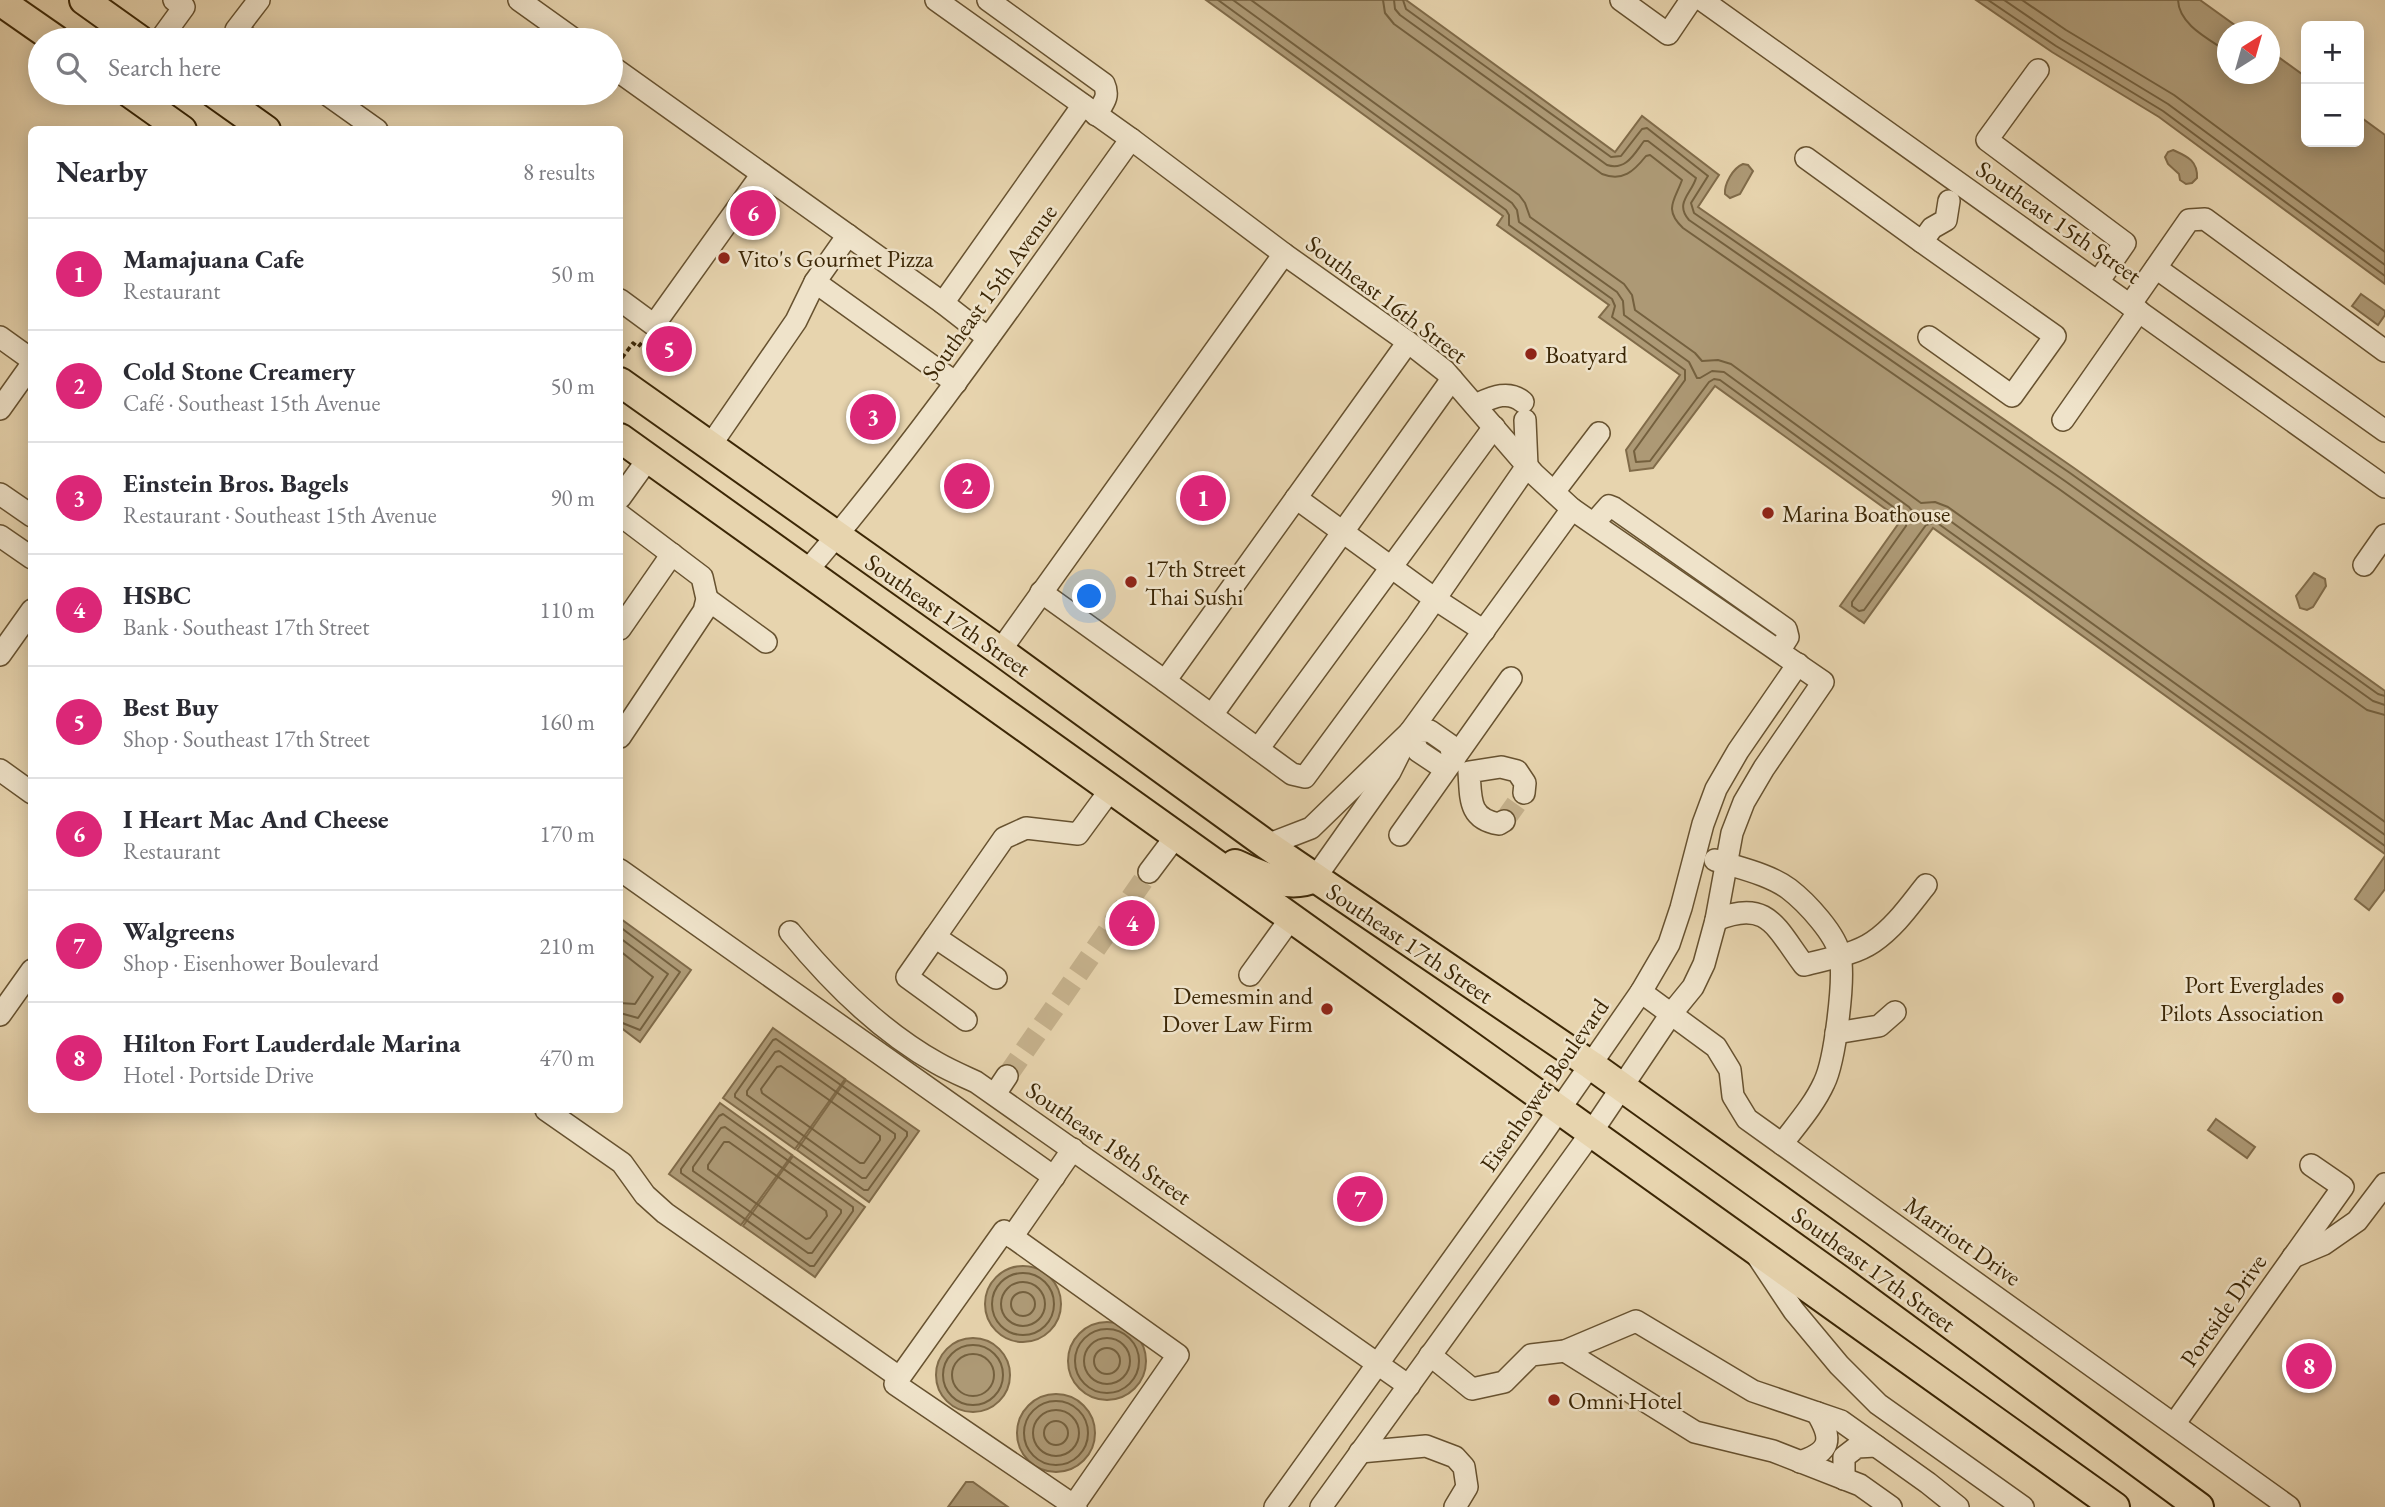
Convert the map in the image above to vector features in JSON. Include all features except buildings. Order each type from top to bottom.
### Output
[{"type":"main road","points":[[84,0],[123,28]]},
{"type":"main road","points":[[4,5],[38,28]]},
{"type":"main road","points":[[147,105],[176,126]]},
{"type":"main road","points":[[231,105],[260,126]]},
{"type":"main road","name":"Southeast 17th Street","points":[[623,372],[710,446],[1000,651],[1267,845],[1591,1065],[1858,1256],[2199,1507]]},
{"type":"main road","name":"Southeast 17th Street","points":[[623,440],[2115,1507]]},
{"type":"main road","points":[[1182,840],[1268,878],[1296,883],[1315,878]]},
{"type":"street","points":[[246,28],[259,0]]},
{"type":"street","points":[[519,0],[558,28]]},
{"type":"street","name":"Southeast 16th Street","points":[[936,0],[1408,342],[1452,379],[1527,466],[1572,509],[1823,682],[1744,802],[1732,833],[1726,864]]},
{"type":"street","points":[[943,303],[1089,110],[1107,98],[1104,84],[988,0]]},
{"type":"street","points":[[1621,0],[1668,34],[1691,0]]},
{"type":"street","name":"Southeast 15th Street","points":[[1702,0],[1955,193],[2098,282],[2385,488]]},
{"type":"street","points":[[168,28],[186,2]]},
{"type":"street","points":[[2038,70],[1987,141],[2125,243],[2098,282]]},
{"type":"street","points":[[623,75],[988,338]]},
{"type":"street","points":[[342,105],[371,126]]},
{"type":"street","name":"Southeast 15th Avenue","points":[[807,571],[956,383],[1131,139]]},
{"type":"street","points":[[1807,158],[1927,235],[2054,336],[2012,396],[1929,337]]},
{"type":"street","points":[[623,302],[654,325],[762,174]]},
{"type":"street","points":[[1927,235],[1946,220],[1955,193]]},
{"type":"street","points":[[2063,420],[2134,308],[2156,268],[2189,220],[2205,219],[2385,351]]},
{"type":"street","points":[[710,446],[796,321],[815,282],[848,235]]},
{"type":"street","points":[[1000,651],[1284,254]]},
{"type":"street","points":[[2156,268],[2385,431]]},
{"type":"street","points":[[815,282],[956,383]]},
{"type":"street","points":[[0,337],[28,359]]},
{"type":"street","points":[[1165,681],[1408,342]]},
{"type":"street","points":[[0,409],[28,368]]},
{"type":"street","points":[[1212,715],[1452,379]]},
{"type":"street","points":[[1041,592],[1292,774],[1305,778],[1435,599],[1527,466],[1524,411],[1516,396],[1507,395],[1475,405]]},
{"type":"street","points":[[1258,749],[1494,427]]},
{"type":"street","points":[[1554,492],[1599,433]]},
{"type":"street","points":[[623,494],[648,459]]},
{"type":"street","points":[[0,494],[28,513]]},
{"type":"street","points":[[1296,498],[1435,599],[1484,631]]},
{"type":"street","points":[[1267,845],[1311,828],[1410,732],[1572,509]]},
{"type":"street","points":[[623,517],[702,577],[707,599],[704,611],[623,732]]},
{"type":"street","points":[[2364,565],[2385,535]]},
{"type":"street","points":[[0,536],[28,555]]},
{"type":"street","points":[[623,625],[672,554]]},
{"type":"street","points":[[707,599],[766,642]]},
{"type":"street","points":[[0,655],[28,616]]},
{"type":"street","name":"Eisenhower Boulevard","points":[[1275,1507],[1641,992],[1669,944],[1703,824],[1716,789],[1738,751],[1798,664]]},
{"type":"street","points":[[1400,835],[1461,766],[1511,678]]},
{"type":"street","points":[[1410,732],[1418,751],[1442,767],[1501,767],[1517,771],[1525,783],[1524,793]]},
{"type":"street","points":[[1315,878],[1390,772],[1410,732]]},
{"type":"street","points":[[1461,766],[1472,806],[1485,822],[1499,824],[1504,821]]},
{"type":"street","points":[[0,770],[28,790]]},
{"type":"street","points":[[966,1020],[906,978],[1004,838],[1026,828],[1078,834],[1111,789]]},
{"type":"street","points":[[1149,872],[1182,840]]},
{"type":"street","points":[[1696,855],[1762,875],[1788,888],[1822,921],[1840,955],[1836,1033],[1825,1081],[1813,1103],[1782,1144]]},
{"type":"street","points":[[1321,1507],[1591,1133],[1671,1014],[1693,988],[1704,964],[1716,920],[1726,864]]},
{"type":"street","points":[[623,872],[1054,1177]]},
{"type":"street","points":[[1716,920],[1735,912],[1750,911],[1763,915],[1773,923],[1804,965],[1872,943],[1898,921],[1926,885]]},
{"type":"street","points":[[1250,975],[1291,918]]},
{"type":"street","name":"Southeast 18th Street","points":[[790,932],[821,970],[902,1040],[937,1063],[995,1094],[1073,1149],[1114,1165],[1409,1385]]},
{"type":"street","points":[[935,937],[996,978]]},
{"type":"street","points":[[0,1015],[28,976]]},
{"type":"street","name":"Marriott Drive","points":[[1641,992],[1716,1047],[1730,1070],[1733,1096],[1747,1119],[2289,1507]]},
{"type":"street","points":[[1836,1033],[1879,1026],[1895,1012]]},
{"type":"street","points":[[995,1094],[1007,1076]]},
{"type":"street","points":[[550,1113],[622,1163],[645,1195],[665,1213],[899,1377]]},
{"type":"street","points":[[1012,1237],[1073,1149]]},
{"type":"street","points":[[2293,1257],[2343,1187],[2311,1164]]},
{"type":"street","name":"Portside Drive","points":[[2175,1423],[2293,1257],[2324,1244],[2357,1221],[2385,1184]]},
{"type":"street","points":[[1004,1231],[1178,1355],[1075,1506],[895,1384],[899,1377],[1004,1231]]},
{"type":"street","points":[[1751,1247],[1794,1311],[1839,1365],[1878,1404],[2023,1507]]},
{"type":"street","points":[[1430,1356],[1472,1389],[1504,1382],[1531,1355],[1564,1351],[1636,1321],[1753,1391],[1841,1421],[1958,1507]]},
{"type":"street","points":[[1564,1351],[1695,1432],[1773,1451],[1860,1485],[1891,1507]]},
{"type":"street","points":[[1800,1462],[1817,1455],[1827,1444],[1828,1431],[1817,1413]]},
{"type":"street","points":[[1360,1452],[1426,1446],[1455,1457],[1464,1467],[1467,1487],[1455,1507]]},
{"type":"street","points":[[1844,1479],[1843,1457],[1857,1447],[1876,1446]]},
{"type":"path","points":[[623,366],[633,343],[639,347],[654,325]]},
{"type":"water","points":[[1206,0],[1406,0],[1615,152],[1642,116],[1719,175],[1698,207],[2074,468],[2385,691],[2385,854],[1933,528],[1864,623],[1840,606],[1901,520],[1715,386],[1653,468],[1630,471],[1626,450],[1680,375],[1599,317],[1609,305],[1497,225],[1503,216]]},
{"type":"water","points":[[1976,0],[2200,0],[2229,21],[2217,21],[2217,84],[2280,84],[2280,58],[2301,73],[2301,147],[2364,147],[2364,120],[2385,135],[2385,284],[2159,117],[2052,52]]},
{"type":"water","points":[[2173,150],[2187,157],[2196,167],[2197,178],[2192,183],[2186,184],[2180,180],[2179,174],[2168,164],[2165,157]]},
{"type":"water","points":[[1743,164],[1753,171],[1740,194],[1730,198],[1725,194],[1728,181]]},
{"type":"water","points":[[2361,294],[2385,311],[2378,325],[2352,306]]},
{"type":"water","points":[[2314,573],[2325,579],[2326,586],[2313,607],[2307,610],[2300,608],[2296,596]]},
{"type":"water","points":[[2385,856],[2385,889],[2369,910],[2355,899]]},
{"type":"water","points":[[623,920],[691,970],[640,1042],[623,1029]]},
{"type":"water","points":[[773,1028],[845,1079],[795,1149],[723,1098]]},
{"type":"water","points":[[846,1080],[919,1131],[869,1202],[797,1150]]},
{"type":"water","points":[[720,1103],[792,1155],[741,1225],[669,1174]]},
{"type":"water","points":[[2216,1119],[2255,1147],[2247,1158],[2208,1130]]},
{"type":"water","points":[[793,1156],[865,1207],[815,1277],[743,1226]]},
{"type":"water","points":[[1023,1266],[1038,1269],[1050,1277],[1058,1289],[1061,1304],[1058,1319],[1050,1331],[1038,1339],[1023,1342],[1008,1339],[996,1331],[988,1319],[985,1304],[988,1289],[996,1277],[1008,1269]]},
{"type":"water","points":[[1107,1322],[1122,1325],[1135,1333],[1143,1346],[1146,1361],[1143,1376],[1135,1389],[1122,1397],[1107,1400],[1092,1397],[1079,1389],[1071,1376],[1068,1361],[1071,1346],[1079,1333],[1092,1325]]},
{"type":"water","points":[[973,1338],[987,1341],[999,1349],[1007,1361],[1010,1375],[1007,1389],[999,1401],[987,1409],[973,1412],[959,1409],[947,1401],[939,1389],[936,1375],[939,1361],[947,1349],[959,1341]]},
{"type":"water","points":[[1056,1394],[1071,1397],[1083,1406],[1092,1418],[1095,1433],[1092,1448],[1083,1460],[1071,1469],[1056,1472],[1041,1469],[1029,1460],[1020,1448],[1017,1433],[1020,1418],[1029,1406],[1041,1397]]},
{"type":"water","points":[[966,1482],[973,1482],[1008,1507],[948,1507]]},
{"type":"tunnel","points":[[1504,821],[1524,793]]},
{"type":"tunnel","points":[[1007,1076],[1149,872]]},
{"type":"place","name":"I Heart Mac And Cheese","points":[[753,213]]},
{"type":"place","name":"Vito's Gourmet Pizza","points":[[724,258]]},
{"type":"place","name":"Best Buy","points":[[669,349]]},
{"type":"place","name":"Boatyard","points":[[1531,354]]},
{"type":"place","name":"Einstein Bros. Bagels","points":[[873,417]]},
{"type":"place","name":"Cold Stone Creamery","points":[[967,486]]},
{"type":"place","name":"Mamajuana Cafe","points":[[1203,498]]},
{"type":"place","name":"Marina Boathouse","points":[[1768,513]]},
{"type":"place","name":"17th Street Thai Sushi","points":[[1131,582]]},
{"type":"place","name":"HSBC","points":[[1132,923]]},
{"type":"place","name":"Port Everglades Pilots Association","points":[[2338,998]]},
{"type":"place","name":"Demesmin and Dover Law Firm","points":[[1327,1009]]},
{"type":"place","name":"Walgreens","points":[[1360,1199]]},
{"type":"place","name":"Hilton Fort Lauderdale Marina","points":[[2309,1366]]},
{"type":"place","name":"Omni Hotel","points":[[1554,1400]]}]
